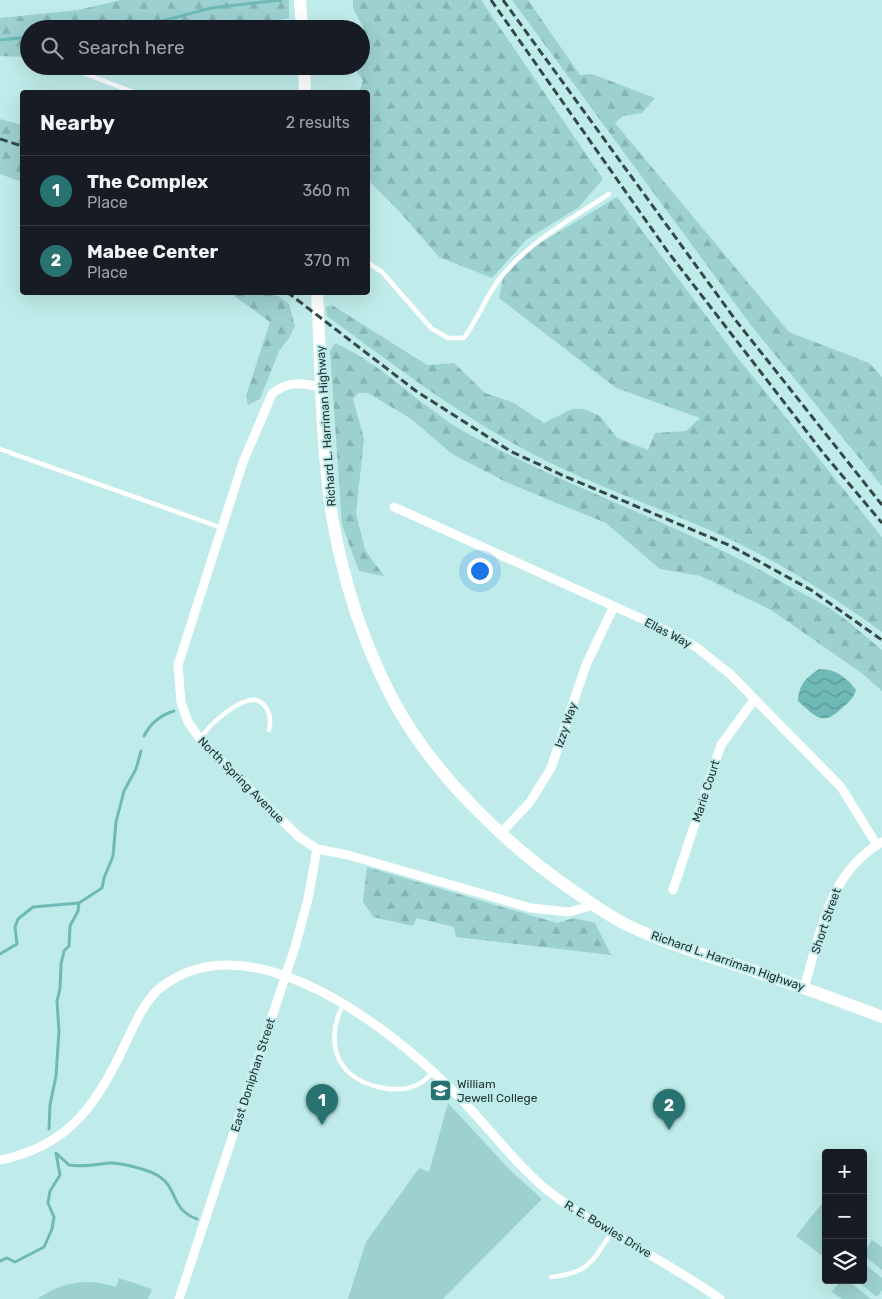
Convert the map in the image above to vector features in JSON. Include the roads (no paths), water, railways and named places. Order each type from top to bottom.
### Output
[{"type":"main road","points":[[300,0],[301,20]]},
{"type":"main road","points":[[304,75],[305,90]]},
{"type":"main road","name":"Richard L. Harriman Highway","points":[[317,295],[328,490],[350,595],[392,697],[422,744],[460,791],[500,834],[540,868],[624,924],[663,941],[804,988],[882,1017]]},
{"type":"street","name":"North Spring Avenue","points":[[323,388],[305,383],[292,383],[279,388],[272,394],[243,462],[178,665],[181,702],[188,722],[201,740],[299,837],[317,848],[348,855],[530,908],[569,912],[594,905]]},
{"type":"street","name":"Ellas Way","points":[[394,507],[614,606],[696,647],[716,661],[841,787],[879,843]]},
{"type":"street","name":"Izzy Way","points":[[500,834],[530,802],[551,768],[586,665],[614,606]]},
{"type":"street","name":"Marie Court","points":[[673,890],[721,745],[754,700]]},
{"type":"street","name":"Short Street","points":[[804,988],[837,885],[849,869],[879,843]]},
{"type":"street","name":"East Doniphan Street","points":[[180,1299],[285,977],[308,899],[317,848]]},
{"type":"street","name":"R. E. Bowles Drive","points":[[0,1160],[32,1151],[52,1140],[80,1118],[106,1084],[144,1006],[161,987],[174,978],[198,968],[226,964],[285,977],[344,1004],[381,1028],[453,1090],[509,1156],[534,1178],[579,1213],[720,1299]]},
{"type":"lane","points":[[89,75],[128,90]]},
{"type":"lane","points":[[370,263],[382,272],[431,328],[448,338],[464,338],[475,324],[498,280],[522,253],[609,194]]},
{"type":"lane","points":[[0,449],[223,528]]},
{"type":"lane","points":[[201,740],[209,728],[236,705],[248,700],[257,700],[265,707],[271,719],[269,730]]},
{"type":"lane","points":[[344,1004],[336,1016],[336,1051],[344,1066],[362,1081],[385,1088],[403,1089],[421,1083],[433,1072]]},
{"type":"lane","points":[[551,1277],[573,1275],[591,1264],[612,1232]]},
{"type":"water","points":[[819,669],[836,672],[856,690],[844,707],[829,717],[824,718],[814,715],[798,701],[804,682]]},
{"type":"waterway","points":[[166,20],[211,8],[281,0]]},
{"type":"waterway","points":[[0,40],[20,38]]},
{"type":"waterway","points":[[144,736],[156,720],[174,711]]},
{"type":"waterway","points":[[0,954],[17,944],[15,927],[18,919],[33,907],[79,903],[102,888],[113,856],[116,822],[124,791],[136,769],[141,751]]},
{"type":"waterway","points":[[49,1129],[50,1105],[56,1076],[59,1031],[57,1001],[60,989],[61,964],[64,951],[69,946],[70,926],[78,911],[79,903]]},
{"type":"waterway","points":[[56,1153],[69,1165],[84,1166],[113,1163],[135,1167],[156,1174],[170,1187],[183,1210],[197,1219]]},
{"type":"waterway","points":[[0,1261],[7,1258],[15,1262],[44,1247],[52,1229],[54,1217],[48,1203],[50,1191],[60,1175],[56,1153]]},
{"type":"railway","points":[[491,0],[668,252],[824,454],[882,523]]},
{"type":"railway","points":[[503,0],[737,322],[882,505]]},
{"type":"railway","points":[[0,139],[20,145]]},
{"type":"railway","points":[[291,295],[416,391],[510,451],[564,476],[731,546],[811,590],[882,640]]},
{"type":"place","name":"William Jewell College","points":[[441,1091]]},
{"type":"place","name":"The Complex","points":[[322,1125]]},
{"type":"place","name":"Mabee Center","points":[[669,1130]]}]
